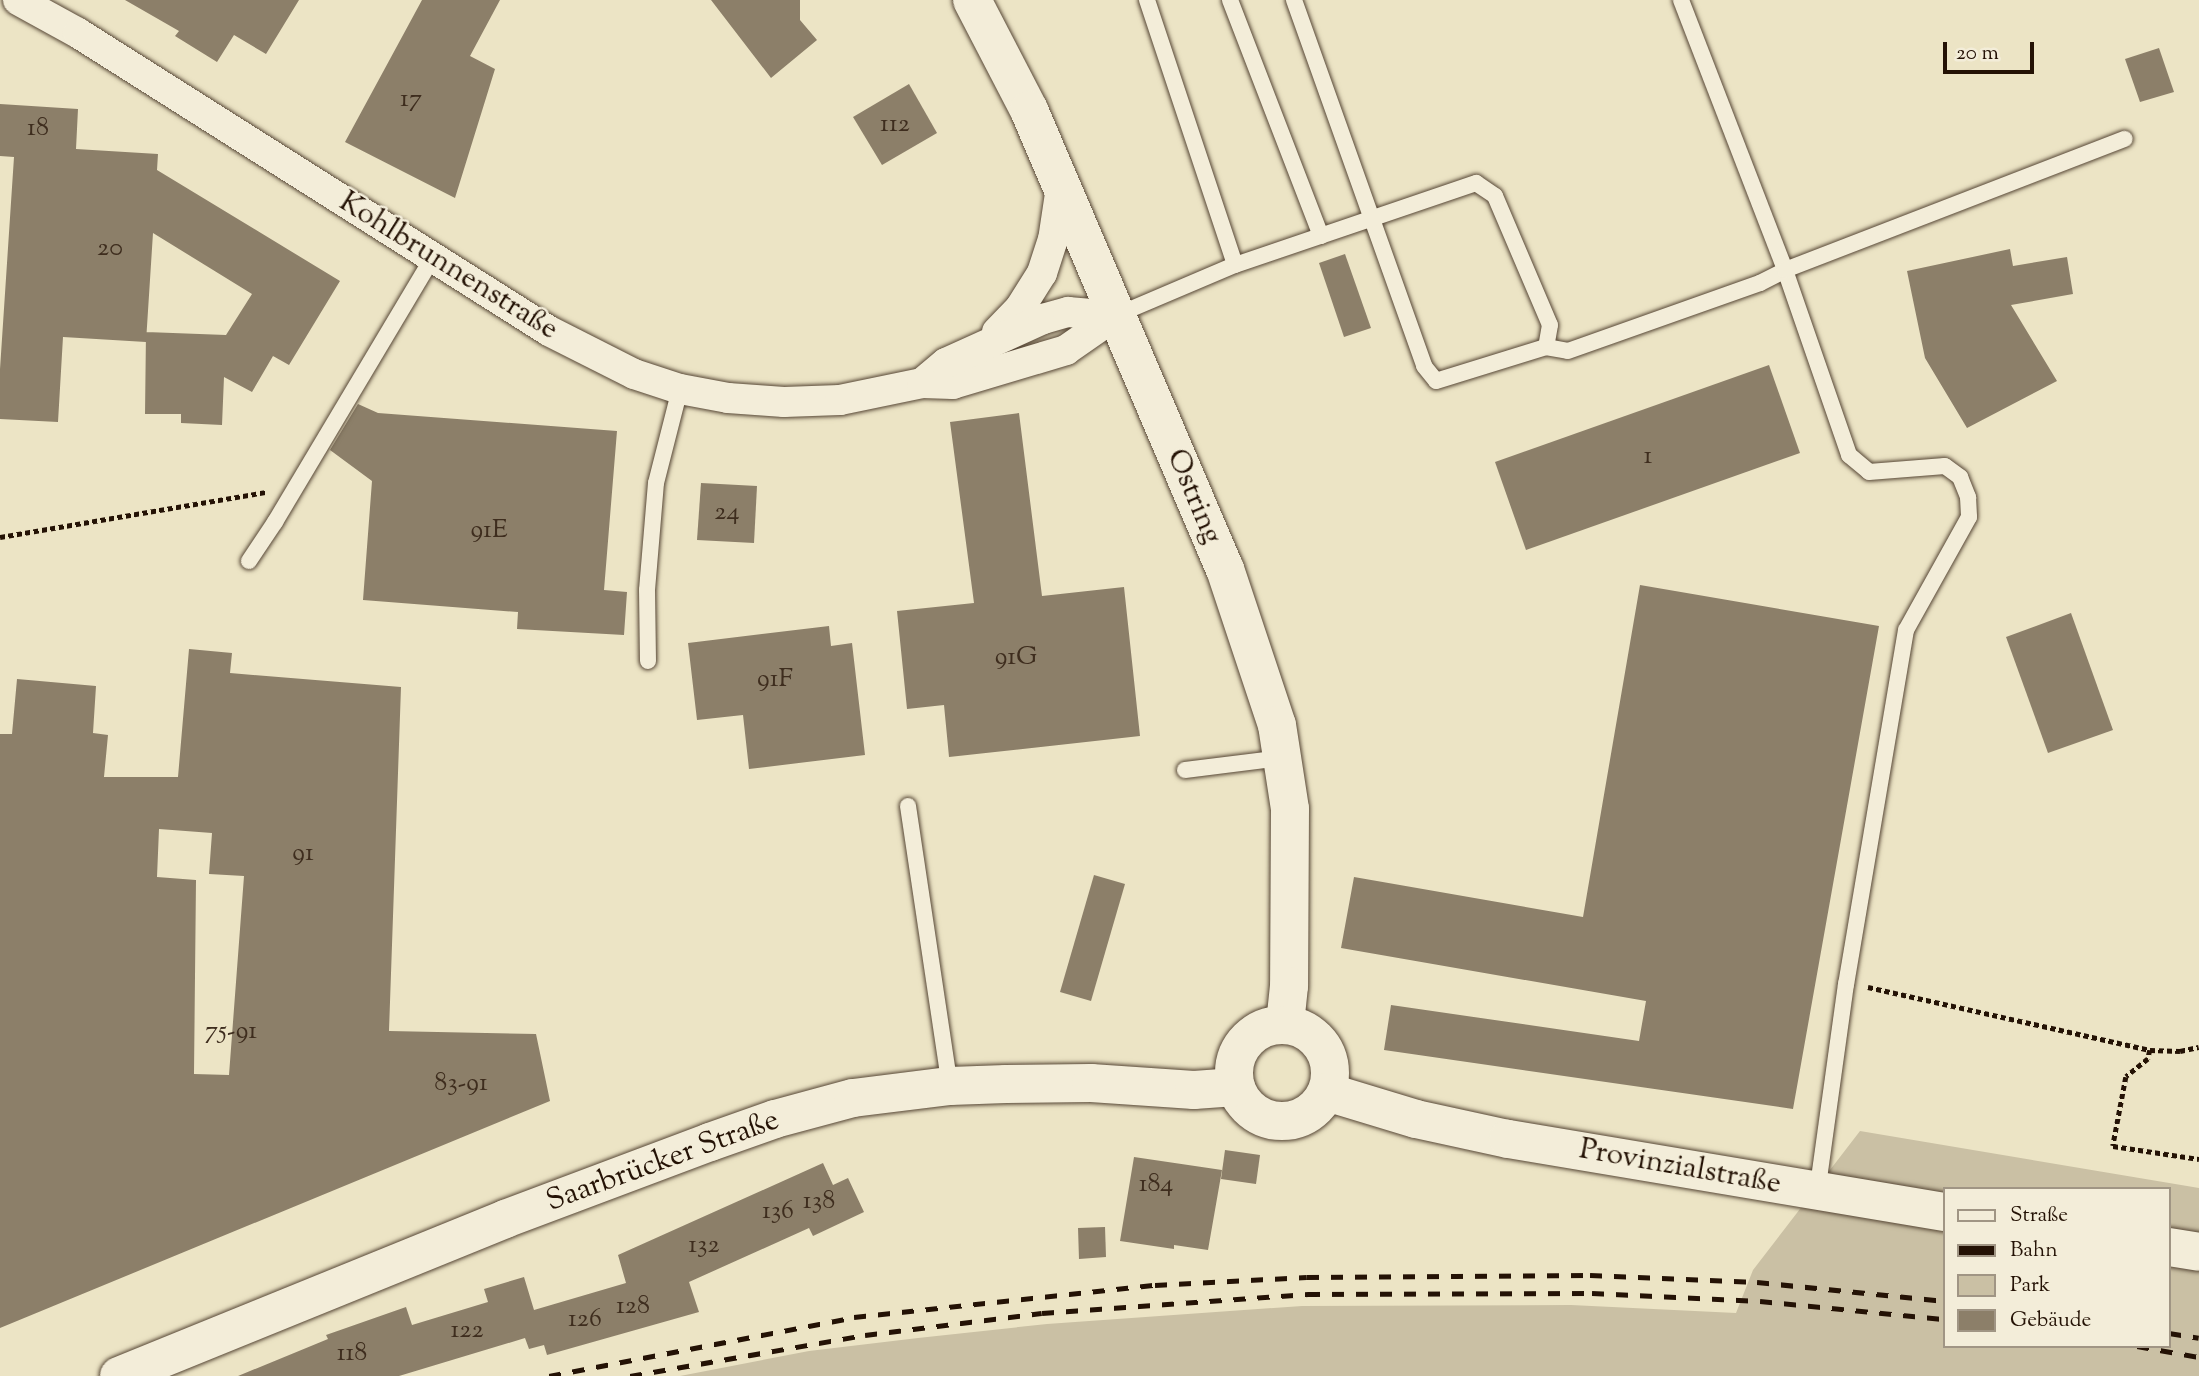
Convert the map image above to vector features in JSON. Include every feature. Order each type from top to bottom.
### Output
[{"type":"street","name":"Kohlbrunnenstraße","points":[[18,0],[78,33],[549,331],[634,374],[680,389],[728,398],[785,402],[841,400],[922,383],[953,384],[1066,350],[1115,316]]},
{"type":"street","name":"Ostring","points":[[972,0],[1029,110],[1225,569],[1273,712],[1290,809],[1289,986],[1285,1025]]},
{"type":"street","name":"Kohlbrunnenstraße","points":[[987,342],[1020,308],[1042,273],[1053,240],[1061,187]]},
{"type":"street","name":"Kohlbrunnenstraße","points":[[922,383],[946,363],[1043,318],[1068,312],[1115,316]]},
{"type":"street","points":[[1285,1025],[1300,1028],[1313,1036],[1323,1048],[1331,1077],[1327,1092],[1307,1115],[1293,1120],[1277,1121],[1252,1110],[1236,1087],[1236,1065],[1244,1044],[1263,1030],[1285,1025]]},
{"type":"street","name":"Saarbrücker Straße","points":[[119,1376],[505,1219],[775,1119],[853,1098],[950,1086],[1091,1083],[1194,1090],[1236,1087]]},
{"type":"street","name":"Provinzialstraße","points":[[1327,1092],[1416,1119],[1508,1139],[1817,1193],[1944,1212]]},
{"type":"street","points":[[2171,1247],[2199,1252]]},
{"type":"lane","points":[[1147,0],[1235,265]]},
{"type":"lane","points":[[1230,0],[1321,236]]},
{"type":"lane","points":[[1294,0],[1424,366],[1436,382],[1546,347],[1567,351],[1760,283],[1785,270],[2126,139]]},
{"type":"lane","points":[[1681,0],[1785,270],[1849,455],[1869,472],[1945,466],[1960,477],[1968,497],[1969,517],[1906,630],[1844,997],[1817,1193]]},
{"type":"lane","points":[[1115,316],[1235,265],[1476,183],[1495,196],[1550,325],[1546,347]]},
{"type":"lane","points":[[249,561],[432,258]]},
{"type":"lane","points":[[648,661],[647,590],[656,484],[680,389]]},
{"type":"lane","points":[[1185,770],[1282,758]]},
{"type":"lane","points":[[908,806],[950,1086]]},
{"type":"path","points":[[0,537],[256,495],[274,489]]},
{"type":"path","points":[[1891,991],[2150,1050],[2180,1051],[2199,1047]]},
{"type":"path","points":[[2150,1050],[2148,1059],[2126,1077],[2113,1146],[2199,1159]]},
{"type":"green space","points":[[1860,1131],[2199,1188],[2199,1376],[680,1376],[809,1351],[918,1338],[1047,1324],[1302,1306],[1571,1305],[1736,1313],[1753,1270]]},
{"type":"building","points":[[125,0],[299,0],[266,54],[234,35],[217,62],[175,36],[179,31]]},
{"type":"building","points":[[422,0],[500,0],[470,56],[495,69],[455,198],[345,142]]},
{"type":"building","points":[[711,0],[800,0],[800,20],[817,40],[771,78]]},
{"type":"building","points":[[2159,48],[2174,92],[2140,102],[2125,59]]},
{"type":"building","points":[[909,84],[937,133],[882,165],[853,117]]},
{"type":"building","points":[[0,104],[78,109],[76,149],[158,154],[157,170],[340,281],[289,365],[273,356],[252,392],[224,377],[222,425],[181,423],[181,414],[145,414],[146,342],[63,337],[58,422],[0,419],[0,369],[14,157],[0,156]],"holes":[[[153,233],[252,294],[226,335],[147,332]]]},
{"type":"building","points":[[2010,249],[2013,266],[2067,257],[2073,294],[2011,305],[2057,381],[1967,428],[1925,358],[1907,271]]},
{"type":"building","points":[[1345,254],[1371,328],[1344,337],[1319,263]]},
{"type":"building","points":[[1769,365],[1800,453],[1526,550],[1495,462]]},
{"type":"building","points":[[358,404],[378,413],[617,431],[604,590],[627,592],[624,635],[517,629],[518,612],[363,600],[372,481],[330,450]]},
{"type":"building","points":[[1019,413],[1042,596],[1124,587],[1140,736],[949,757],[944,705],[907,709],[897,611],[974,603],[950,422]]},
{"type":"building","points":[[701,483],[757,486],[754,543],[697,540]]},
{"type":"building","points":[[1640,585],[1879,626],[1793,1109],[1384,1050],[1391,1005],[1639,1041],[1646,1001],[1341,948],[1354,877],[1583,917]]},
{"type":"building","points":[[2071,613],[2113,730],[2048,753],[2006,637]]},
{"type":"building","points":[[829,626],[831,646],[852,643],[865,755],[749,769],[743,715],[697,720],[688,643]]},
{"type":"building","points":[[189,649],[232,653],[230,673],[401,687],[389,1031],[536,1034],[550,1101],[0,1328],[0,734],[12,734],[17,679],[96,686],[93,733],[108,735],[104,777],[178,777]],"holes":[[[159,829],[212,833],[209,874],[244,876],[229,1075],[194,1074],[196,880],[157,877]]]},
{"type":"building","points":[[1094,875],[1125,884],[1091,1001],[1060,992]]},
{"type":"building","points":[[1225,1150],[1260,1155],[1256,1184],[1221,1179]]},
{"type":"building","points":[[1134,1157],[1222,1170],[1208,1250],[1174,1245],[1174,1249],[1120,1241]]},
{"type":"building","points":[[823,1163],[833,1185],[848,1178],[864,1212],[813,1236],[809,1228],[689,1282],[699,1312],[547,1355],[544,1345],[529,1349],[525,1338],[399,1376],[238,1376],[328,1339],[326,1335],[406,1307],[412,1325],[488,1302],[484,1289],[524,1277],[534,1310],[626,1283],[618,1255]]},
{"type":"building","points":[[1105,1227],[1106,1257],[1079,1259],[1078,1228]]},
{"type":"railway","points":[[549,1376],[854,1317],[1155,1285],[1307,1277],[1590,1275],[1757,1282],[1944,1301]]},
{"type":"railway","points":[[630,1376],[865,1335],[1042,1313],[1308,1294],[1592,1293],[1760,1301],[1944,1319]]},
{"type":"railway","points":[[2171,1333],[2199,1338]]},
{"type":"railway","points":[[2148,1348],[2199,1357]]}]
